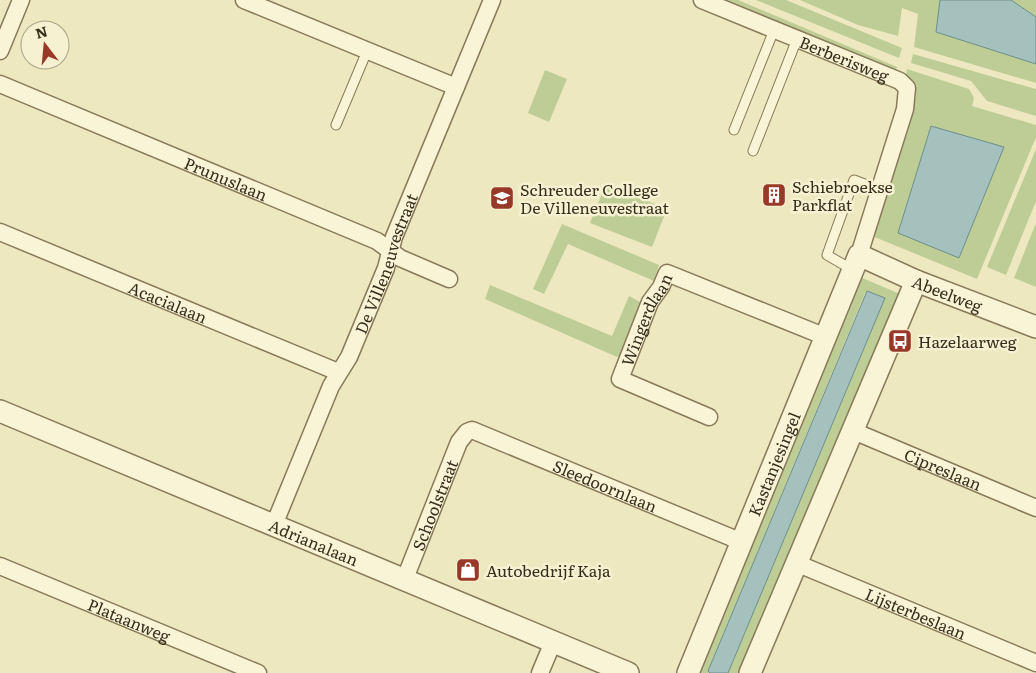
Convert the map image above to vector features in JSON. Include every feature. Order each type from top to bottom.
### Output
[{"type":"street","points":[[0,51],[22,0]]},
{"type":"street","points":[[244,0],[456,88]]},
{"type":"street","name":"De Villeneuvestraat","points":[[274,525],[330,386],[349,357],[386,268],[390,250],[492,0]]},
{"type":"street","name":"Berberisweg","points":[[702,0],[900,81],[907,88],[905,109],[856,262]]},
{"type":"street","name":"Prunuslaan","points":[[0,84],[377,241],[400,258],[449,279]]},
{"type":"street","name":"Acacialaan","points":[[0,232],[338,372]]},
{"type":"street","name":"Abeelweg","points":[[856,262],[916,281],[1036,327]]},
{"type":"street","name":"Kastanjesingel","points":[[688,673],[856,262]]},
{"type":"street","name":"Wingerdlaan","points":[[709,417],[620,379],[650,302],[661,287],[667,273],[826,337]]},
{"type":"street","points":[[750,673],[851,430],[916,281]]},
{"type":"street","name":"Adrianalaan","points":[[0,411],[628,673]]},
{"type":"street","name":"Sleedoornlaan","points":[[470,430],[478,430],[742,542]]},
{"type":"street","name":"Schoolstraat","points":[[404,581],[459,442],[470,430]]},
{"type":"street","name":"Cipreslaan","points":[[851,430],[1036,508]]},
{"type":"street","name":"Lijsterbeslaan","points":[[796,563],[1036,663]]},
{"type":"street","name":"Plataanweg","points":[[0,566],[258,673]]},
{"type":"street","points":[[540,673],[553,642]]},
{"type":"lane","points":[[734,130],[774,30]]},
{"type":"lane","points":[[753,151],[798,39]]},
{"type":"lane","points":[[336,125],[367,52]]},
{"type":"lane","points":[[856,262],[828,255],[854,180],[880,190]]},
{"type":"green space","points":[[727,0],[738,0],[897,67],[896,70]]},
{"type":"green space","points":[[756,0],[786,0],[902,48],[899,58]]},
{"type":"green space","points":[[800,0],[1036,0],[1036,59],[938,22],[936,32],[1036,64],[1036,83],[914,47],[918,14],[902,8],[898,36],[858,25]]},
{"type":"green space","points":[[913,54],[1036,89],[1036,116],[987,101],[971,81],[911,63]]},
{"type":"green space","points":[[907,69],[969,89],[974,98],[972,106],[1036,125],[1036,137],[977,279],[872,236],[916,97],[915,85],[906,77]],"holes":[[[931,126],[1004,148],[898,233]]]},
{"type":"green space","points":[[545,70],[567,79],[549,122],[528,113]]},
{"type":"green space","points":[[1036,149],[1036,201],[1006,275],[987,267]]},
{"type":"green space","points":[[606,184],[667,209],[652,247],[590,223]]},
{"type":"green space","points":[[1036,223],[1036,287],[1014,278]]},
{"type":"green space","points":[[562,224],[659,265],[654,281],[568,244],[544,294],[533,289]]},
{"type":"green space","points":[[860,277],[900,294],[740,673],[728,673],[885,298],[866,291],[708,671],[710,673],[694,673]]},
{"type":"green space","points":[[490,285],[612,336],[629,296],[644,304],[622,355],[617,357],[485,299]]},
{"type":"water","points":[[940,0],[1011,0],[1036,17],[1036,64],[936,32]]},
{"type":"water","points":[[931,126],[1004,147],[959,258],[898,233]]},
{"type":"water","points":[[867,291],[885,298],[728,673],[710,673],[708,671]]},
{"type":"place","name":"Schiebroekse Parkflat","points":[[774,195]]},
{"type":"place","name":"Schreuder College De Villeneuvestraat","points":[[502,198]]},
{"type":"place","name":"Hazelaarweg","points":[[900,341]]},
{"type":"place","name":"Autobedrijf Kaja","points":[[468,570]]}]
